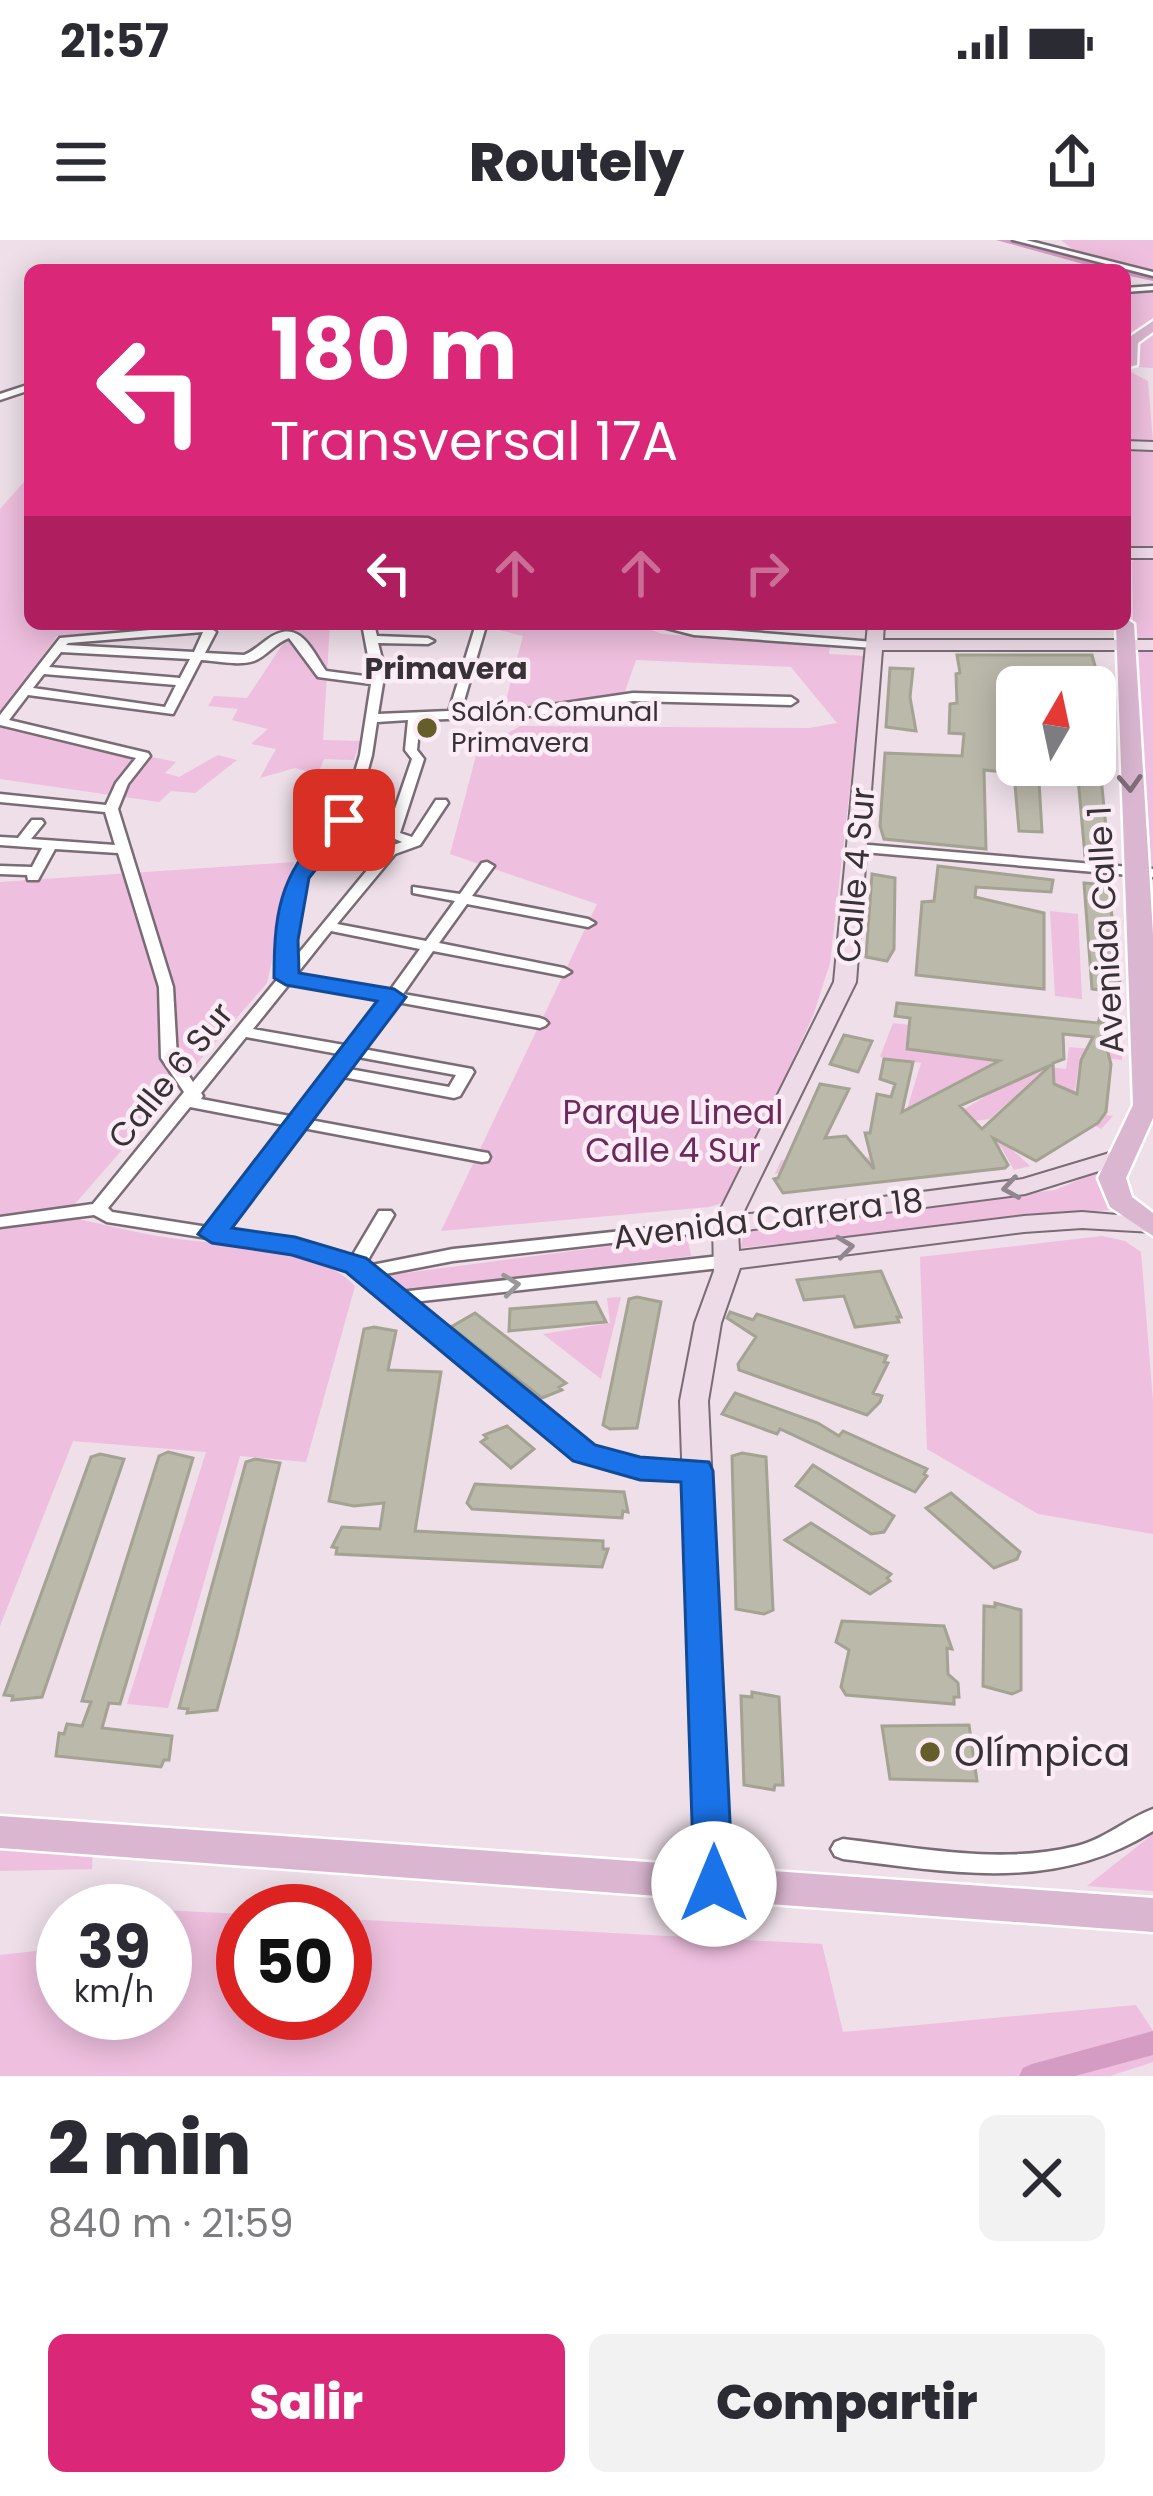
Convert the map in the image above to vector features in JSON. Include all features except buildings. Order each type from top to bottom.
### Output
[{"type":"main road","points":[[875,634],[1125,635],[1153,645]]},
{"type":"main road","name":"Calle 4 Sur","points":[[725,1225],[845,982],[875,634]]},
{"type":"main road","name":"Avenida Calle 1","points":[[1123,1156],[1146,1105],[1144,873],[1125,635]]},
{"type":"main road","name":"Avenida Carrera 18","points":[[725,1225],[1025,1186],[1153,1142]]},
{"type":"main road","points":[[1123,1156],[1115,1166],[1114,1190],[1130,1213],[1151,1226]]},
{"type":"main road","name":"Avenida Carrera 18","points":[[729,1261],[1024,1224],[1082,1220],[1151,1226]]},
{"type":"main road","points":[[714,1884],[697,1369],[729,1261],[725,1225]]},
{"type":"main road","points":[[0,1832],[1153,1915]]},
{"type":"street","points":[[1017,240],[1113,264]]},
{"type":"street","points":[[176,630],[73,637],[58,648],[3,726],[144,756],[116,793],[111,809],[166,987],[169,1058],[192,1099],[482,1157]]},
{"type":"street","points":[[28,691],[169,711],[209,637],[207,630]]},
{"type":"street","points":[[453,717],[479,630]]},
{"type":"street","points":[[779,630],[875,634]]},
{"type":"street","points":[[428,641],[370,631],[377,681],[374,718],[350,810],[310,856],[298,878],[286,940],[286,978],[540,1023]]},
{"type":"street","points":[[58,648],[254,657],[272,636],[289,634],[322,674],[377,681]]},
{"type":"street","points":[[43,670],[183,682]]},
{"type":"street","points":[[374,718],[531,712],[633,697],[791,701]]},
{"type":"street","points":[[414,717],[411,750],[418,759],[393,835],[415,842]]},
{"type":"street","points":[[0,798],[111,809]]},
{"type":"street","points":[[310,856],[376,866],[390,851],[415,842],[441,803]]},
{"type":"street","points":[[22,842],[37,823]]},
{"type":"street","points":[[0,841],[120,849]]},
{"type":"street","points":[[0,870],[35,874],[51,844]]},
{"type":"street","points":[[856,848],[1144,873]]},
{"type":"street","name":"Calle 6 Sur","points":[[98,1209],[332,927],[376,866]]},
{"type":"street","points":[[212,1234],[339,1072],[487,866]]},
{"type":"street","points":[[418,890],[588,923]]},
{"type":"street","points":[[332,927],[564,972]]},
{"type":"street","points":[[244,1032],[466,1072],[454,1094],[339,1072]]},
{"type":"street","points":[[0,1222],[98,1209],[107,1217],[295,1246],[360,1268],[584,1453],[640,1468],[697,1471]]},
{"type":"street","points":[[360,1268],[385,1215]]},
{"type":"street","name":"Avenida Carrera 18","points":[[360,1268],[725,1225]]},
{"type":"street","name":"Avenida Carrera 18","points":[[394,1298],[729,1261]]},
{"type":"street","points":[[843,1850],[1023,1867],[1056,1863],[1128,1838],[1153,1819]]},
{"type":"green space","points":[[1061,240],[1153,240],[1153,270],[1131,264],[1075,251]]},
{"type":"green space","points":[[1153,291],[1153,368],[1131,366],[1131,293]]},
{"type":"green space","points":[[1131,372],[1148,381],[1153,442],[1131,442]]},
{"type":"green space","points":[[1153,449],[1153,549],[1131,546],[1131,450]]},
{"type":"green space","points":[[24,482],[24,630],[124,630],[57,636],[0,715],[0,509]]},
{"type":"green space","points":[[1153,560],[1153,642],[1133,640],[1132,561]]},
{"type":"green space","points":[[292,630],[330,630],[323,740],[360,741],[354,760],[324,759],[318,774],[295,768],[260,778],[276,749],[251,744],[268,729],[232,720],[238,709],[208,706],[214,696],[247,698]]},
{"type":"green space","name":"Parque Lineal Calle 4 Sur","points":[[499,630],[652,630],[830,646],[829,654],[865,656],[830,963],[813,1016],[728,1201],[709,1207],[441,1231],[597,904],[450,854],[477,752],[520,726],[809,728],[837,723],[791,667],[636,660],[624,694],[504,708],[523,636]]},
{"type":"green space","points":[[1153,651],[1153,868],[1148,867],[1133,654]]},
{"type":"green space","points":[[0,725],[176,762],[165,773],[179,777],[218,755],[237,760],[195,793],[171,791],[159,802],[0,779]]},
{"type":"green space","points":[[294,862],[267,983],[74,1205],[0,1216],[0,882]]},
{"type":"green space","points":[[1050,911],[1078,914],[1082,999],[1055,996]]},
{"type":"green space","points":[[893,1023],[909,1025],[905,1050],[1066,1069],[1069,1047],[1122,1052],[1122,1060],[1080,1056],[1073,1103],[1077,1110],[1113,1116],[1101,1129],[1068,1110],[1009,1147],[1030,1166],[1014,1170],[1001,1147],[775,1174],[781,1160],[817,1164],[830,1136],[840,1161],[1001,1140],[1065,1088],[1037,1076],[990,1119],[901,1129],[921,1063],[880,1057]],"holes":[[[987,1067],[1013,1080],[961,1111],[910,1109]]]},
{"type":"green space","points":[[1100,1171],[1103,1195],[1119,1209],[740,1248],[745,1230],[1055,1190]]},
{"type":"green space","points":[[69,1217],[157,1236],[292,1254],[316,1261],[355,1286],[306,1462],[240,1456],[168,1708],[127,1704],[206,1452],[73,1441],[0,1626],[0,1228]]},
{"type":"green space","points":[[687,1236],[691,1256],[406,1290],[390,1275]]},
{"type":"green space","points":[[1102,1236],[1125,1241],[1141,1252],[1153,1401],[1153,1534],[1038,1514],[927,1449],[920,1257]]},
{"type":"green space","points":[[621,1297],[601,1379],[543,1334],[610,1323],[607,1298]]},
{"type":"green space","points":[[1153,1834],[1153,1891],[1087,1886]]},
{"type":"green space","points":[[0,1838],[93,1848],[92,1869],[0,1871]]},
{"type":"green space","points":[[192,1912],[216,1913],[216,2040],[372,2040],[372,1920],[822,1944],[843,2032],[1136,2005],[1153,2031],[1153,2062],[1110,2076],[0,2076],[0,1955],[36,1951],[36,2040],[192,2040]]},
{"type":"waterway","points":[[1002,240],[1097,264]]},
{"type":"waterway","points":[[1131,272],[1153,277]]},
{"type":"waterway","points":[[1032,2076],[1153,2043]]},
{"type":"place","name":"Salón Comunal Primavera","points":[[427,728]]},
{"type":"place","name":"Olímpica","points":[[930,1752]]},
{"type":"district","name":"Primavera","points":[[446,669]]},
{"type":"route","points":[[344,820],[310,856],[298,878],[286,940],[286,978],[394,997],[212,1234],[295,1246],[356,1265],[584,1453],[640,1468],[697,1471],[714,1884]]}]
